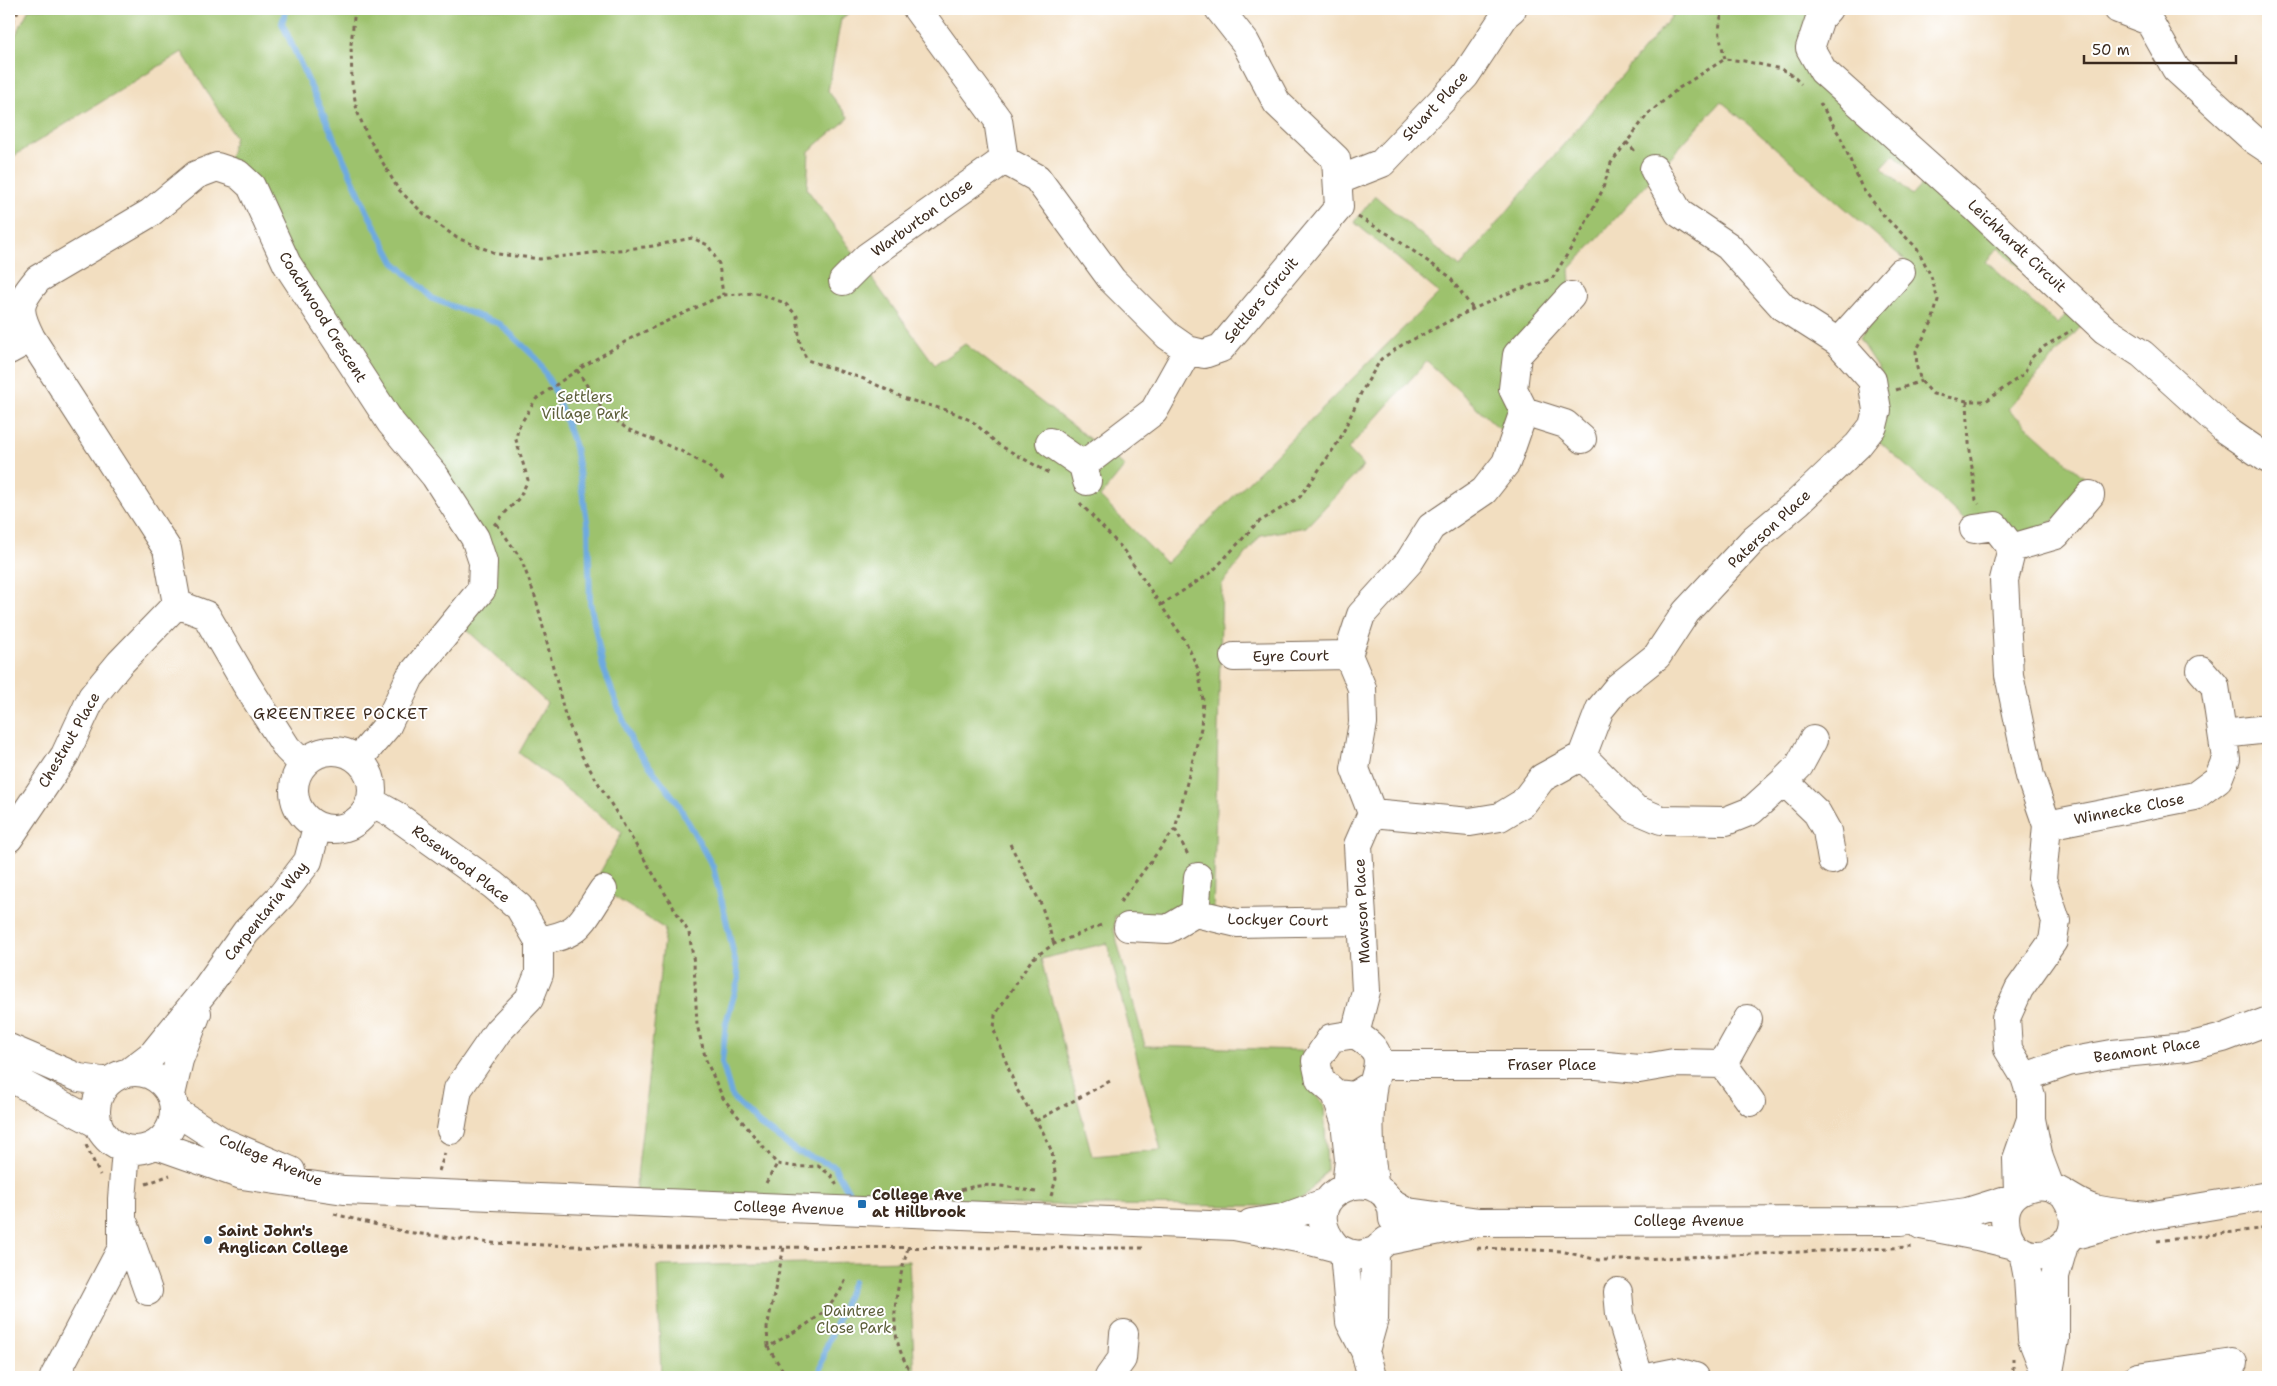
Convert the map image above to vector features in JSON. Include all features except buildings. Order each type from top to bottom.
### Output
[{"type":"street","points":[[917,9],[998,120],[1004,160],[1037,178],[1112,280],[1168,336],[1188,350],[1154,411],[1083,482],[1050,442]]},
{"type":"street","points":[[1219,9],[1245,42],[1277,103],[1336,159],[1339,180],[1339,207]]},
{"type":"street","name":"Stuart Place","points":[[1339,180],[1382,163],[1465,76],[1506,14],[1512,9]]},
{"type":"street","name":"Leichhardt Circuit","points":[[1828,9],[1820,18],[1810,48],[1823,71],[1976,208],[2105,330],[2142,354],[2227,430],[2268,459]]},
{"type":"street","points":[[2118,9],[2154,15],[2176,69],[2253,139],[2268,149]]},
{"type":"street","name":"Warburton Close","points":[[843,281],[867,258],[1004,160]]},
{"type":"street","name":"Coachwood Crescent","points":[[178,604],[167,549],[20,344],[20,316],[24,295],[38,279],[150,214],[196,175],[217,168],[238,174],[251,186],[287,264],[391,423],[435,476],[486,531],[482,589],[410,677],[386,726],[358,760]]},
{"type":"street","name":"Paterson Place","points":[[1582,756],[1600,709],[1618,687],[1657,656],[1686,612],[1754,539],[1798,502],[1858,445],[1873,426],[1877,410],[1872,380],[1838,342],[1782,308],[1728,246],[1679,213],[1654,170]]},
{"type":"street","name":"Settlers Circuit","points":[[1188,350],[1204,354],[1221,348],[1339,207]]},
{"type":"street","points":[[1838,342],[1901,272]]},
{"type":"street","points":[[1571,296],[1517,355],[1512,389],[1524,411],[1565,424],[1582,439]]},
{"type":"street","points":[[1524,411],[1506,463],[1484,491],[1431,527],[1409,562],[1361,615],[1348,655],[1362,688],[1363,723],[1355,769],[1372,813],[1470,822],[1500,817],[1523,802],[1542,778],[1582,756],[1635,809],[1660,820],[1726,821],[1751,811],[1784,781],[1799,766],[1813,740]]},
{"type":"street","points":[[2012,548],[2056,535],[2090,495]]},
{"type":"street","points":[[1984,528],[2012,548]]},
{"type":"street","points":[[2012,548],[2004,580],[2009,675],[2030,776],[2047,825],[2042,879],[2056,921],[2053,942],[2019,990],[2006,1018],[2008,1049],[2025,1077],[2031,1096],[2031,1119],[2039,1158],[2074,1216],[2068,1241],[2055,1276],[2055,1339],[2048,1377]]},
{"type":"street","points":[[178,604],[206,615],[246,684],[282,740],[303,764]]},
{"type":"street","name":"Chestnut Place","points":[[9,838],[65,754],[92,697],[120,663],[178,604]]},
{"type":"street","name":"Eyre Court","points":[[1234,657],[1348,655]]},
{"type":"street","name":"Winnecke Close","points":[[2047,825],[2195,796],[2218,779],[2226,758],[2223,734],[2215,686],[2201,670]]},
{"type":"street","points":[[2223,734],[2268,729]]},
{"type":"street","points":[[335,751],[358,760],[371,782],[370,801],[364,815],[354,824],[335,830],[317,826],[307,820],[298,810],[294,795],[294,782],[303,764],[322,752],[335,751]]},
{"type":"street","points":[[1784,781],[1817,814],[1827,831],[1832,860]]},
{"type":"street","name":"Rosewood Place","points":[[370,801],[395,815],[493,885],[518,907],[538,941],[539,974],[529,998],[498,1032],[458,1090],[451,1130]]},
{"type":"street","name":"Mawson Place","points":[[1355,1034],[1366,991],[1358,845],[1372,813]]},
{"type":"street","name":"Carpentaria Way","points":[[118,1078],[153,1054],[206,990],[246,932],[282,895],[308,861],[317,826]]},
{"type":"street","points":[[1118,918],[1168,929],[1195,913],[1198,877]]},
{"type":"street","points":[[538,941],[562,937],[576,930],[603,890]]},
{"type":"street","name":"Lockyer Court","points":[[1195,913],[1236,922],[1362,921]]},
{"type":"street","name":"Carpentaria Way","points":[[173,1103],[179,1060],[206,990]]},
{"type":"street","points":[[1748,1019],[1723,1064],[1751,1102]]},
{"type":"street","name":"Beamont Place","points":[[2025,1077],[2077,1060],[2112,1054],[2187,1047],[2223,1038],[2268,1021]]},
{"type":"street","points":[[1365,1352],[1374,1319],[1381,1246],[1393,1226],[1393,1212],[1382,1194],[1371,1161],[1369,1111],[1376,1075],[1373,1045],[1355,1034],[1331,1038],[1316,1061],[1320,1080],[1336,1094],[1345,1121],[1349,1160],[1337,1194],[1323,1223],[1328,1238],[1341,1250],[1350,1322],[1365,1352],[1372,1377]]},
{"type":"street","name":"College Avenue","points":[[9,1048],[79,1078],[118,1078],[141,1072],[154,1077],[165,1085],[173,1103],[223,1142],[261,1159],[344,1190]]},
{"type":"street","name":"Fraser Place","points":[[1376,1075],[1597,1065],[1638,1069],[1674,1063],[1723,1064]]},
{"type":"street","points":[[1336,1094],[1354,1096],[1376,1075]]},
{"type":"street","points":[[9,1077],[98,1124]]},
{"type":"street","points":[[118,1078],[98,1101],[98,1124],[113,1144],[126,1150],[144,1150],[157,1145],[170,1130],[173,1103]]},
{"type":"street","points":[[2031,1119],[2017,1159],[2015,1195],[2004,1218],[2007,1235],[2019,1249],[2028,1278],[2032,1339],[2048,1377]]},
{"type":"street","name":"College Avenue","points":[[157,1145],[242,1175],[344,1190],[1234,1226],[1303,1239],[1360,1255],[1381,1246],[1479,1222]]},
{"type":"street","points":[[54,1377],[122,1248],[126,1150]]},
{"type":"street","name":"College Avenue","points":[[1234,1226],[1283,1218],[1363,1184],[1382,1194],[1408,1212],[1479,1222],[1900,1221],[1967,1212],[2015,1195],[2033,1186],[2058,1192],[2096,1209],[2151,1228]]},
{"type":"street","name":"College Avenue","points":[[1900,1221],[1978,1236],[2032,1255],[2044,1256],[2054,1252],[2068,1241],[2151,1228],[2268,1196]]},
{"type":"street","points":[[108,1274],[148,1291],[139,1272],[122,1218]]},
{"type":"street","points":[[1618,1292],[1620,1314],[1639,1377]]},
{"type":"street","points":[[1109,1377],[1122,1359],[1124,1334]]},
{"type":"street","points":[[2138,1377],[2168,1375],[2233,1364]]},
{"type":"street","points":[[1652,1377],[1677,1372],[1694,1377]]},
{"type":"path","points":[[9,29],[19,9]]},
{"type":"path","points":[[355,9],[351,44],[352,83],[357,111],[367,136],[398,189],[424,214],[457,238],[498,254],[540,259],[653,246],[692,238],[708,245],[718,264],[723,295]]},
{"type":"path","points":[[1725,9],[1719,21],[1719,33],[1725,59]]},
{"type":"path","points":[[1161,605],[1212,572],[1257,523],[1300,497],[1339,441],[1362,391],[1381,359],[1402,345],[1473,309],[1516,290],[1552,279],[1581,232],[1602,191],[1611,163],[1648,114],[1679,88],[1725,59],[1781,69],[1792,74],[1805,88]]},
{"type":"path","points":[[1818,101],[1824,107],[1840,136],[1862,188],[1885,217],[1917,248],[1931,276],[1938,300],[1932,322],[1916,351],[1917,368],[1921,381],[1933,394],[1968,401],[1986,401],[2024,374],[2030,358],[2090,315]]},
{"type":"path","points":[[1339,207],[1390,235],[1449,276],[1473,309]]},
{"type":"path","points":[[839,1188],[831,1175],[818,1166],[798,1167],[777,1164],[723,1098],[706,1060],[697,1024],[694,963],[689,933],[582,756],[565,715],[536,599],[522,559],[486,531],[520,498],[528,480],[516,440],[518,428],[536,399],[558,382],[635,336],[723,295],[756,293],[785,303],[797,316],[800,344],[807,360],[864,379],[906,398],[957,414],[972,421],[999,445],[1054,475]]},
{"type":"path","points":[[577,370],[602,409],[627,429],[681,451],[708,466],[725,481]]},
{"type":"path","points":[[1968,401],[1969,443],[1976,500],[1984,528]]},
{"type":"path","points":[[1051,1196],[1056,1179],[1052,1152],[1016,1088],[999,1048],[994,1030],[995,1015],[1032,959],[1054,944],[1103,927],[1118,918],[1174,829],[1201,728],[1203,700],[1198,669],[1186,642],[1122,548],[1083,482]]},
{"type":"path","points":[[1174,829],[1198,877]]},
{"type":"path","points":[[1010,844],[1041,904],[1054,944]]},
{"type":"path","points":[[1036,1121],[1110,1081]]},
{"type":"path","points":[[764,1186],[777,1164]]},
{"type":"path","points":[[2151,1228],[2268,1228]]},
{"type":"path","points":[[784,1247],[767,1328],[768,1347],[787,1377]]},
{"type":"path","points":[[908,1248],[894,1313],[896,1340],[904,1362],[914,1377]]},
{"type":"path","points":[[768,1347],[827,1310],[840,1294],[846,1279]]},
{"type":"green space","name":"Settlers Village Park","points":[[29,9],[854,9],[841,19],[828,91],[849,118],[809,151],[807,189],[935,365],[965,344],[1125,466],[1100,497],[1166,563],[1439,293],[1354,222],[1375,196],[1460,267],[1678,9],[1828,9],[1810,47],[2091,315],[2008,409],[2098,490],[2012,548],[1974,529],[1878,440],[1883,376],[1859,339],[1913,267],[1721,101],[1569,270],[1571,296],[1517,355],[1524,411],[1504,433],[1427,361],[1348,449],[1364,466],[1306,527],[1261,535],[1222,584],[1213,916],[1115,916],[1114,930],[1145,1046],[1302,1050],[1309,1085],[1324,1105],[1327,1170],[1305,1197],[1275,1206],[634,1203],[665,929],[594,884],[622,832],[519,753],[547,703],[456,620],[483,562],[226,170],[235,137],[182,52],[9,159],[9,48]],"holes":[[[1894,154],[1924,182],[1912,195],[1882,167]],[[1998,248],[2069,311],[2057,324],[1986,262]],[[1107,943],[1161,1150],[1092,1156],[1041,959]]]},
{"type":"green space","name":"Daintree Close Park","points":[[909,1261],[915,1377],[661,1377],[657,1266]]},
{"type":"waterway","points":[[286,9],[282,23],[368,213],[394,262],[433,299],[500,324],[537,359],[554,389],[575,447],[588,527],[590,602],[603,667],[632,743],[677,802],[713,867],[739,978],[726,1023],[722,1062],[732,1097],[759,1124],[798,1152],[834,1166],[851,1196]]},
{"type":"waterway","points":[[819,1377],[825,1350],[853,1282]]},
{"type":"place","name":"College Ave at Hillbrook","points":[[862,1204]]},
{"type":"place","name":"Saint John's Anglican College","points":[[208,1240]]},
{"type":"district","name":"GREENTREE POCKET","points":[[341,713]]}]
